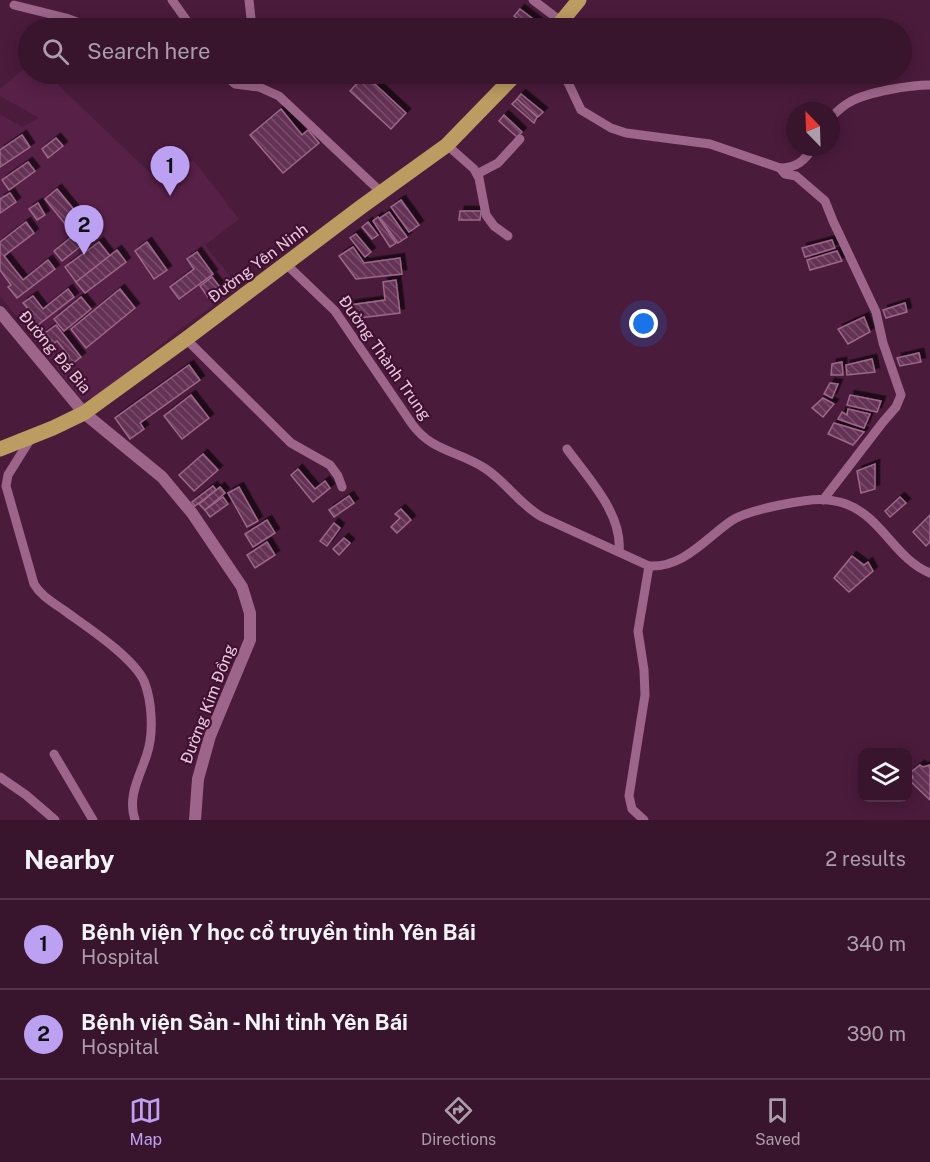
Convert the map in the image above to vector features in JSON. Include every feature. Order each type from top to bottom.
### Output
[{"type":"main road","points":[[565,18],[579,0]]},
{"type":"main road","name":"Đường Yên Ninh","points":[[1,448],[84,413],[447,145],[506,84]]},
{"type":"street","points":[[172,0],[185,18]]},
{"type":"street","points":[[249,0],[251,18]]},
{"type":"street","points":[[533,0],[552,18]]},
{"type":"street","points":[[14,5],[66,18]]},
{"type":"street","points":[[235,84],[253,86],[272,92],[285,101],[382,193]]},
{"type":"street","points":[[569,84],[581,110],[611,128],[626,133],[710,144],[780,168],[801,163],[806,156]]},
{"type":"street","points":[[840,109],[858,98],[916,85],[930,85]]},
{"type":"street","points":[[477,174],[493,167],[520,139]]},
{"type":"street","points":[[447,145],[474,169],[486,215],[494,226],[508,236]]},
{"type":"street","points":[[780,168],[784,174],[796,176],[825,201],[876,312],[883,343],[901,395],[896,407],[823,500]]},
{"type":"street","name":"Đường Thành Trung","points":[[287,265],[335,311],[423,437],[436,446],[488,470],[535,513],[649,566]]},
{"type":"street","name":"Đường Đá Bia","points":[[0,312],[84,413]]},
{"type":"street","points":[[186,339],[291,443],[330,465],[342,487]]},
{"type":"street","name":"Đường Kim Đồng","points":[[84,413],[162,477],[208,536],[242,587],[247,600],[251,627],[250,640],[210,736],[198,779],[195,820]]},
{"type":"street","points":[[32,436],[8,475],[6,486],[34,584],[42,594],[90,628],[132,664],[146,687],[150,738],[147,754],[135,784],[132,802],[135,820]]},
{"type":"street","points":[[567,449],[614,517],[621,539],[619,552]]},
{"type":"street","points":[[644,820],[632,809],[629,796],[645,694],[638,631],[649,566],[662,566],[680,560],[732,520],[747,513],[823,500],[847,505],[865,514],[909,561],[930,573]]},
{"type":"street","points":[[54,754],[93,820]]},
{"type":"street","points":[[0,777],[56,820]]},
{"type":"shaded area","points":[[18,74],[18,84],[57,84],[150,173],[194,161],[239,219],[205,245],[239,288],[184,326],[97,397],[82,400],[0,296],[0,114],[22,127],[39,118],[0,96],[0,89]]},
{"type":"building","points":[[520,9],[532,18],[517,18],[514,16]]},
{"type":"building","points":[[357,84],[375,84],[406,113],[391,129],[350,91]]},
{"type":"building","points":[[521,94],[543,112],[538,117],[517,99]]},
{"type":"building","points":[[517,99],[537,117],[534,123],[512,104]]},
{"type":"building","points":[[281,109],[302,135],[308,130],[319,143],[283,173],[250,135]]},
{"type":"building","points":[[504,115],[522,132],[517,137],[499,121]]},
{"type":"building","points":[[22,135],[30,147],[0,167],[0,150]]},
{"type":"building","points":[[56,138],[63,146],[48,158],[42,149]]},
{"type":"building","points":[[28,162],[35,171],[9,190],[2,180]]},
{"type":"building","points":[[57,189],[95,235],[62,261],[54,251],[74,235],[45,199]]},
{"type":"building","points":[[10,193],[16,202],[0,213],[0,199]]},
{"type":"building","points":[[401,200],[419,225],[409,232],[391,207]]},
{"type":"building","points":[[38,203],[45,215],[37,220],[29,209]]},
{"type":"building","points":[[460,211],[481,211],[480,220],[459,220]]},
{"type":"building","points":[[389,212],[407,237],[398,243],[380,218]]},
{"type":"building","points":[[378,217],[396,243],[390,247],[373,221]]},
{"type":"building","points":[[26,222],[34,233],[4,256],[23,280],[48,260],[55,269],[17,298],[8,287],[11,285],[0,270],[0,242]]},
{"type":"building","points":[[368,222],[378,235],[372,239],[362,227]]},
{"type":"building","points":[[356,234],[371,252],[365,257],[350,238]]},
{"type":"building","points":[[832,240],[835,248],[805,257],[802,248]]},
{"type":"building","points":[[99,242],[110,256],[76,282],[65,267]]},
{"type":"building","points":[[147,242],[167,270],[154,279],[135,251]]},
{"type":"building","points":[[353,247],[364,263],[400,258],[402,274],[356,279],[339,256]]},
{"type":"building","points":[[117,250],[126,262],[85,293],[76,282]]},
{"type":"building","points":[[837,251],[842,261],[810,270],[807,260]]},
{"type":"building","points":[[197,252],[213,274],[179,299],[170,287],[194,269],[187,259]]},
{"type":"building","points":[[212,277],[223,291],[210,300],[200,286]]},
{"type":"building","points":[[396,280],[400,313],[351,319],[350,305],[385,300],[383,282]]},
{"type":"building","points":[[68,289],[74,297],[34,328],[27,320],[33,315],[23,303],[33,296],[43,309]]},
{"type":"building","points":[[120,289],[135,308],[86,348],[71,329]]},
{"type":"building","points":[[81,297],[91,309],[64,331],[54,319]]},
{"type":"building","points":[[905,303],[907,312],[886,318],[883,310]]},
{"type":"building","points":[[864,317],[870,332],[848,344],[838,329]]},
{"type":"building","points":[[56,325],[81,357],[65,369],[60,363],[69,356],[57,341],[49,347],[41,336]]},
{"type":"building","points":[[919,353],[921,362],[900,366],[897,358]]},
{"type":"building","points":[[872,359],[875,372],[847,375],[846,365]]},
{"type":"building","points":[[842,362],[843,375],[831,375],[832,364]]},
{"type":"building","points":[[189,365],[200,380],[140,423],[144,429],[130,439],[115,418]]},
{"type":"building","points":[[830,383],[838,384],[832,398],[824,394]]},
{"type":"building","points":[[191,395],[209,418],[182,439],[164,416]]},
{"type":"building","points":[[850,395],[881,401],[877,412],[847,405]]},
{"type":"building","points":[[823,398],[834,404],[823,417],[812,408]]},
{"type":"building","points":[[848,409],[870,414],[864,428],[838,419],[842,412],[847,415]]},
{"type":"building","points":[[834,423],[864,432],[853,445],[828,434]]},
{"type":"building","points":[[203,454],[218,470],[194,491],[179,475]]},
{"type":"building","points":[[875,464],[875,489],[861,493],[857,471]]},
{"type":"building","points":[[298,469],[315,489],[325,481],[330,488],[313,502],[291,475]]},
{"type":"building","points":[[213,486],[216,490],[195,506],[192,502]]},
{"type":"building","points":[[220,487],[225,493],[205,510],[199,504]]},
{"type":"building","points":[[239,487],[258,521],[247,527],[228,493]]},
{"type":"building","points":[[349,496],[354,503],[334,517],[329,510]]},
{"type":"building","points":[[223,497],[228,504],[210,517],[205,510]]},
{"type":"building","points":[[900,497],[906,503],[890,517],[885,511]]},
{"type":"building","points":[[401,509],[411,520],[397,533],[391,527],[400,518],[395,514]]},
{"type":"building","points":[[930,515],[930,542],[926,546],[913,532]]},
{"type":"building","points":[[267,520],[275,533],[253,547],[245,534]]},
{"type":"building","points":[[334,523],[340,528],[327,546],[320,541]]},
{"type":"building","points":[[344,538],[350,543],[339,555],[333,549]]},
{"type":"building","points":[[267,542],[275,555],[255,568],[247,555]]},
{"type":"building","points":[[852,556],[864,565],[868,562],[873,571],[849,592],[834,578]]},
{"type":"building","points":[[920,765],[923,767],[930,765],[930,800],[912,783],[912,771]]},
{"type":"place","name":"Bệnh viện Y học cổ truyền tỉnh Yên Bái","points":[[170,196]]},
{"type":"place","name":"Bệnh viện Sản - Nhi tỉnh Yên Bái","points":[[84,255]]}]
